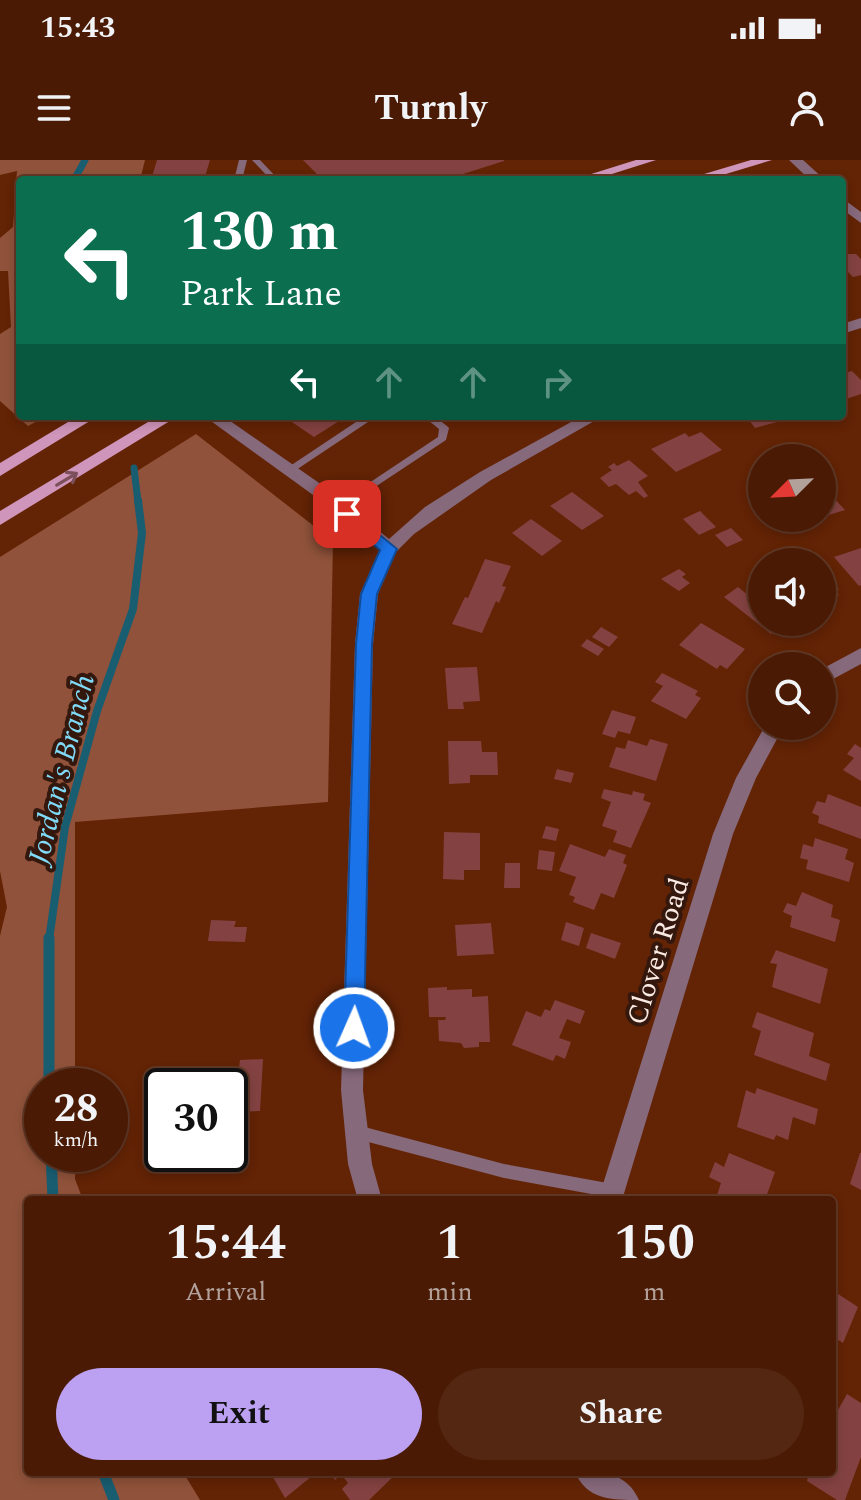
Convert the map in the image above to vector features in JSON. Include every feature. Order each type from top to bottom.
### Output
[{"type":"main road","points":[[593,176],[650,160]]},
{"type":"main road","points":[[706,176],[766,160]]},
{"type":"main road","points":[[0,470],[83,420]]},
{"type":"main road","points":[[0,519],[163,420]]},
{"type":"street","points":[[795,160],[813,176]]},
{"type":"street","points":[[846,206],[861,219]]},
{"type":"street","points":[[218,420],[290,470],[389,549]]},
{"type":"street","points":[[369,1196],[360,1164],[352,1090],[364,644],[369,594],[389,549],[408,528],[499,470],[588,420]]},
{"type":"street","points":[[836,670],[861,655]]},
{"type":"street","name":"Clover Road","points":[[612,1196],[723,838],[737,797],[766,740]]},
{"type":"street","points":[[593,1476],[625,1500]]},
{"type":"lane","points":[[256,160],[271,176]]},
{"type":"lane","points":[[290,470],[366,420]]},
{"type":"lane","points":[[366,489],[443,438],[444,428],[433,420]]},
{"type":"lane","points":[[357,1132],[612,1196]]},
{"type":"shaded area","points":[[0,160],[145,160],[141,176],[17,176],[17,171],[0,175]]},
{"type":"shaded area","points":[[16,185],[16,415],[0,401],[0,334],[11,327],[8,271],[0,271],[0,238],[13,227]]},
{"type":"shaded area","points":[[21,420],[39,420],[28,426]]},
{"type":"shaded area","points":[[196,434],[333,541],[328,802],[75,822],[75,1068],[24,1068],[24,1172],[75,1172],[81,1196],[24,1196],[24,1476],[185,1476],[200,1500],[0,1500],[0,936],[7,907],[0,871],[0,557]]},
{"type":"building","points":[[157,160],[210,160],[205,176],[152,176]]},
{"type":"building","points":[[303,160],[504,160],[457,176],[319,176]]},
{"type":"building","points":[[846,254],[856,254],[861,259],[861,275],[853,277],[846,270]]},
{"type":"building","points":[[852,371],[861,380],[861,394],[846,399],[846,373]]},
{"type":"building","points":[[289,420],[341,420],[314,437]]},
{"type":"building","points":[[749,420],[785,420],[755,428]]},
{"type":"building","points":[[701,432],[722,450],[676,472],[651,449],[685,433],[689,437]]},
{"type":"building","points":[[629,460],[648,476],[638,482],[648,496],[644,498],[636,491],[629,495],[616,484],[609,487],[600,478],[612,470],[608,467],[614,463],[617,466]]},
{"type":"building","points":[[572,492],[604,516],[582,530],[550,506]]},
{"type":"building","points":[[836,500],[845,510],[836,513]]},
{"type":"building","points":[[700,511],[716,527],[699,535],[683,519]]},
{"type":"building","points":[[531,519],[562,541],[542,556],[512,533]]},
{"type":"building","points":[[731,528],[743,540],[727,547],[715,535]]},
{"type":"building","points":[[861,548],[861,585],[859,586],[836,556]]},
{"type":"building","points":[[485,559],[511,566],[502,586],[506,587],[482,633],[452,624],[465,597],[468,598]]},
{"type":"building","points":[[679,569],[686,574],[682,577],[690,583],[679,591],[661,579]]},
{"type":"building","points":[[738,587],[748,595],[748,616],[724,597]]},
{"type":"building","points":[[701,623],[745,649],[727,669],[720,665],[717,669],[679,645]]},
{"type":"building","points":[[601,627],[618,637],[609,647],[592,637]]},
{"type":"building","points":[[587,639],[604,649],[598,656],[581,646]]},
{"type":"building","points":[[477,667],[480,701],[463,702],[464,709],[448,709],[445,668]]},
{"type":"building","points":[[662,673],[698,691],[695,695],[701,698],[686,719],[651,701],[663,686],[655,682]]},
{"type":"building","points":[[612,710],[636,717],[630,734],[618,731],[615,738],[602,734]]},
{"type":"building","points":[[650,739],[668,744],[656,781],[609,767],[616,747],[625,749],[628,740],[647,746]]},
{"type":"building","points":[[448,741],[481,741],[482,752],[497,752],[498,775],[470,775],[470,783],[449,784]]},
{"type":"building","points":[[855,744],[861,748],[861,781],[843,770],[854,758],[847,754]]},
{"type":"building","points":[[557,769],[574,773],[571,783],[554,779]]},
{"type":"building","points":[[604,789],[632,795],[633,791],[645,794],[643,800],[651,803],[631,848],[613,842],[617,831],[602,826],[611,802],[601,798]]},
{"type":"building","points":[[828,794],[861,807],[861,839],[818,823],[819,816],[812,813],[817,801],[825,803]]},
{"type":"building","points":[[546,826],[559,829],[556,841],[542,838]]},
{"type":"building","points":[[444,832],[480,833],[480,870],[464,870],[464,880],[443,879]]},
{"type":"building","points":[[815,838],[848,849],[845,859],[854,863],[849,882],[806,869],[808,860],[800,858],[803,844],[813,847]]},
{"type":"building","points":[[570,844],[605,857],[609,849],[626,855],[623,863],[627,865],[614,898],[601,893],[594,910],[573,902],[575,897],[569,895],[576,877],[559,871]]},
{"type":"building","points":[[539,850],[555,852],[552,871],[537,869]]},
{"type":"building","points":[[505,863],[520,863],[520,888],[504,888]]},
{"type":"building","points":[[802,892],[833,905],[831,917],[840,920],[835,942],[790,927],[792,916],[783,912],[787,903],[796,906]]},
{"type":"building","points":[[211,920],[236,921],[234,927],[247,927],[245,942],[208,941]]},
{"type":"building","points":[[566,922],[584,928],[579,946],[561,940]]},
{"type":"building","points":[[491,923],[494,954],[457,956],[455,925]]},
{"type":"building","points":[[591,933],[621,943],[615,959],[586,948]]},
{"type":"building","points":[[776,950],[828,969],[820,1004],[772,987],[777,964],[770,963]]},
{"type":"building","points":[[447,987],[447,990],[472,989],[472,997],[488,996],[490,1042],[479,1042],[479,1047],[464,1048],[461,1043],[439,1041],[438,1020],[445,1020],[446,1017],[429,1017],[428,988]]},
{"type":"building","points":[[555,1000],[585,1011],[580,1024],[567,1019],[559,1038],[571,1042],[565,1059],[556,1055],[553,1061],[512,1045],[526,1011],[541,1017],[545,1009],[550,1011]]},
{"type":"building","points":[[757,1012],[814,1033],[809,1056],[830,1064],[826,1081],[754,1055],[761,1031],[752,1027]]},
{"type":"building","points":[[263,1059],[260,1111],[248,1111],[248,1068],[239,1068],[240,1060]]},
{"type":"building","points":[[757,1088],[818,1109],[815,1125],[793,1117],[788,1140],[776,1135],[774,1140],[737,1127],[746,1090],[755,1094]]},
{"type":"building","points":[[729,1153],[775,1172],[766,1196],[717,1196],[721,1183],[709,1177],[715,1162],[724,1167]]},
{"type":"building","points":[[861,1153],[861,1190],[850,1184]]},
{"type":"building","points":[[836,1293],[858,1307],[843,1343],[836,1339]]},
{"type":"building","points":[[847,1394],[861,1403],[861,1457],[845,1500],[837,1500],[807,1481],[808,1476],[836,1476],[836,1413]]},
{"type":"building","points":[[272,1476],[312,1476],[285,1498]]},
{"type":"building","points":[[343,1476],[394,1476],[369,1500],[350,1500],[342,1489],[348,1483]]},
{"type":"waterway","name":"Jordan's Branch","points":[[76,176],[85,160]]},
{"type":"waterway","name":"Jordan's Branch","points":[[134,468],[138,502]]},
{"type":"waterway","name":"Jordan's Branch","points":[[49,940],[65,827],[97,711],[133,609],[142,533],[138,500]]},
{"type":"waterway","name":"Jordan's Branch","points":[[49,940],[49,1068]]},
{"type":"waterway","name":"Jordan's Branch","points":[[52,1172],[53,1196]]},
{"type":"waterway","name":"Jordan's Branch","points":[[105,1476],[114,1500]]},
{"type":"route","points":[[347,514],[389,549],[369,594],[364,644],[354,1028]]}]
